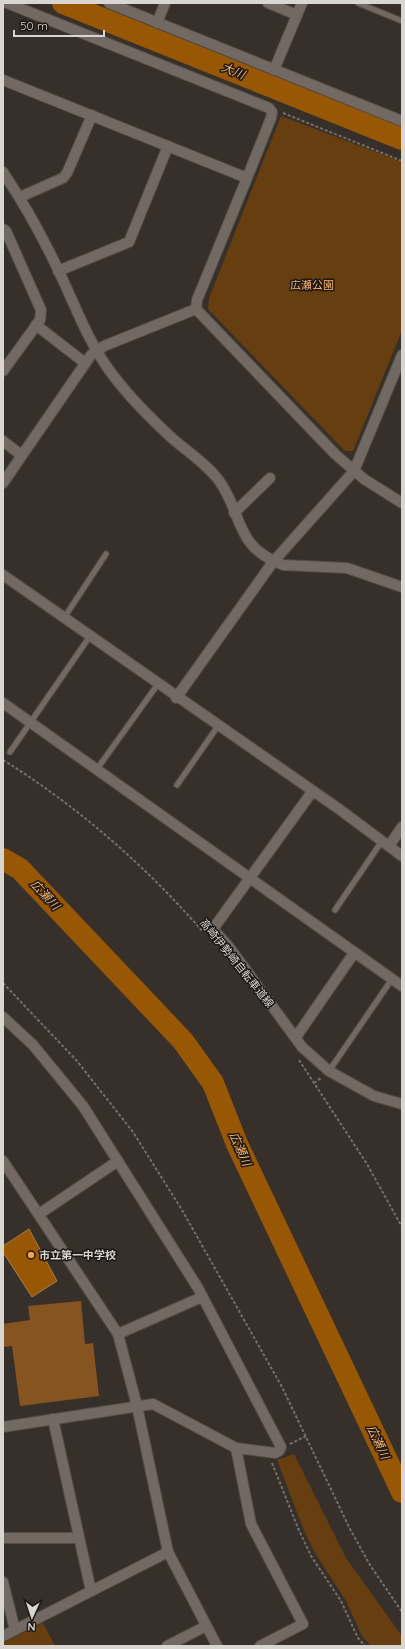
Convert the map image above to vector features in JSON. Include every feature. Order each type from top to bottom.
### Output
[{"type":"street","points":[[7,3],[269,108],[272,112],[271,118],[197,300],[196,309]]},
{"type":"street","points":[[109,3],[402,121]]},
{"type":"street","points":[[157,22],[165,3]]},
{"type":"street","points":[[268,3],[297,15]]},
{"type":"street","points":[[274,70],[302,3]]},
{"type":"street","points":[[3,80],[247,178]]},
{"type":"street","points":[[20,197],[63,178],[68,174],[92,115]]},
{"type":"street","points":[[58,271],[129,242],[168,146]]},
{"type":"street","points":[[3,172],[20,197],[107,367],[143,409],[219,481],[248,542],[273,562],[283,566],[347,568],[402,587]]},
{"type":"street","points":[[3,229],[6,231],[42,310],[40,320],[3,371]]},
{"type":"street","points":[[3,482],[85,363],[97,350],[196,309]]},
{"type":"street","points":[[196,309],[354,471],[402,503]]},
{"type":"street","points":[[36,325],[85,363]]},
{"type":"street","points":[[176,698],[273,562],[354,471],[402,355]]},
{"type":"street","points":[[3,441],[21,455]]},
{"type":"street","points":[[234,513],[270,478]]},
{"type":"street","points":[[3,575],[402,856]]},
{"type":"street","points":[[3,703],[249,879],[402,986]]},
{"type":"street","points":[[312,792],[213,929],[296,1037],[302,1047],[329,1071],[374,1096],[402,1104]]},
{"type":"street","points":[[385,844],[402,827]]},
{"type":"street","points":[[296,1037],[354,953]]},
{"type":"street","points":[[3,1017],[33,1045],[83,1106],[202,1297],[262,1408],[281,1447],[279,1451],[275,1453],[236,1448],[153,1404],[3,1427]]},
{"type":"street","points":[[3,1161],[118,1334],[137,1406],[168,1552],[217,1646]]},
{"type":"street","points":[[39,1214],[118,1161]]},
{"type":"street","points":[[118,1334],[202,1297]]},
{"type":"street","points":[[53,1419],[91,1591]]},
{"type":"street","points":[[236,1448],[251,1524],[303,1624],[260,1646]]},
{"type":"street","points":[[3,1538],[79,1538]]},
{"type":"street","points":[[3,1636],[168,1552]]},
{"type":"street","points":[[3,1582],[14,1630]]},
{"type":"street","points":[[167,1646],[206,1626]]},
{"type":"lane","points":[[358,3],[402,21]]},
{"type":"lane","points":[[64,618],[106,554]]},
{"type":"lane","points":[[10,752],[90,636]]},
{"type":"lane","points":[[96,769],[158,684]]},
{"type":"lane","points":[[177,785],[218,726]]},
{"type":"lane","points":[[335,910],[385,844]]},
{"type":"lane","points":[[329,1071],[392,979]]},
{"type":"path","points":[[272,112],[284,112],[402,161]]},
{"type":"path","name":"高崎伊勢崎自転車道線","points":[[3,760],[32,778],[84,817],[154,879],[205,935]]},
{"type":"path","points":[[3,983],[77,1061],[133,1132],[182,1210],[282,1387],[364,1555],[402,1612]]},
{"type":"path","points":[[298,1059],[367,1164],[402,1227]]},
{"type":"path","points":[[289,1444],[306,1436]]},
{"type":"path","points":[[272,1461],[298,1528],[311,1556],[341,1601],[358,1638],[365,1646]]},
{"type":"green space","name":"広瀬公園","points":[[281,116],[402,162],[402,330],[353,451],[345,451],[208,309],[209,298]]},
{"type":"green space","points":[[294,1454],[346,1558],[402,1636],[402,1646],[371,1646],[362,1636],[346,1601],[315,1553],[305,1533],[277,1460]]},
{"type":"green space","points":[[43,1623],[55,1646],[3,1646],[3,1643]]},
{"type":"shaded area","points":[[29,1229],[57,1281],[32,1297],[3,1252],[3,1246]]},
{"type":"building","points":[[81,1301],[85,1344],[93,1343],[99,1396],[20,1406],[12,1346],[3,1347],[3,1324],[30,1320],[28,1306]]},
{"type":"waterway","name":"大川","points":[[63,3],[402,139]]},
{"type":"waterway","name":"広瀬川","points":[[3,859],[20,869],[183,1041],[213,1083],[237,1144],[402,1492]]},
{"type":"place","name":"市立第一中学校","points":[[31,1255]]}]
